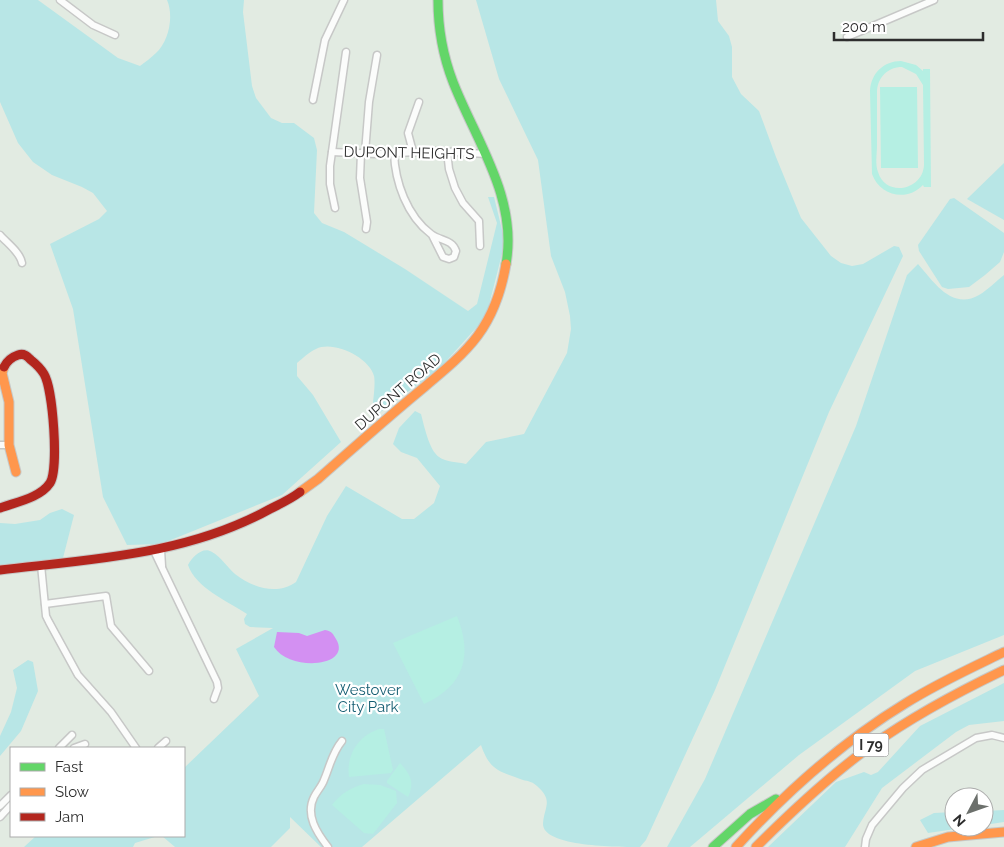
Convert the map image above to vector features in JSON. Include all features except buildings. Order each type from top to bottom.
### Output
[{"type":"main road","name":"DUPONT ROAD","points":[[0,570],[158,550],[220,533],[248,521],[296,495],[318,479],[468,348],[484,326],[498,298],[508,256],[508,231],[504,202],[486,154],[446,63],[438,25],[438,0]]},
{"type":"main road","points":[[0,508],[41,493],[47,488],[55,468],[52,410],[48,387],[44,374],[31,358],[20,354],[11,358],[2,369],[9,402],[5,445],[16,472]]},
{"type":"main road","name":"I 79","points":[[736,847],[790,790],[823,762],[894,711],[926,691],[1004,652]]},
{"type":"main road","name":"I 79","points":[[756,847],[816,788],[880,738],[945,698],[1004,670]]},
{"type":"main road","points":[[713,847],[750,814],[790,790]]},
{"type":"main road","points":[[916,847],[928,841],[948,837]]},
{"type":"main road","points":[[931,847],[969,837]]},
{"type":"street","points":[[60,0],[93,25],[115,35]]},
{"type":"street","points":[[313,100],[325,40],[344,0]]},
{"type":"street","points":[[846,37],[934,0]]},
{"type":"street","points":[[335,208],[330,179],[346,52]]},
{"type":"street","points":[[366,229],[367,222],[359,172],[377,55]]},
{"type":"street","points":[[413,152],[408,134],[419,102]]},
{"type":"street","points":[[448,151],[449,169],[455,188],[463,203],[479,222],[480,246]]},
{"type":"street","name":"DUPONT HEIGHTS","points":[[332,152],[394,153],[448,151],[486,154]]},
{"type":"street","points":[[394,153],[397,178],[405,201],[416,220],[432,235]]},
{"type":"street","points":[[0,235],[18,254],[22,263]]},
{"type":"street","points":[[158,550],[162,566],[217,682],[218,688],[214,699]]},
{"type":"street","points":[[42,565],[46,616],[49,622],[75,669],[111,712],[135,747]]},
{"type":"street","points":[[45,604],[106,596],[111,626],[149,671]]},
{"type":"street","points":[[60,747],[72,735]]},
{"type":"street","points":[[865,847],[872,825],[903,788],[922,770],[976,738],[992,735],[1004,738]]},
{"type":"street","points":[[159,747],[166,741]]},
{"type":"street","points":[[328,847],[317,833],[312,823],[311,813],[314,797],[325,780],[334,750],[342,741]]},
{"type":"street","points":[[77,747],[85,744]]},
{"type":"street","points":[[0,806],[10,796]]},
{"type":"street","points":[[0,817],[10,806]]},
{"type":"green space","points":[[0,0],[38,0],[118,58],[140,66],[154,55],[167,35],[170,13],[167,0],[244,0],[243,12],[252,86],[256,98],[271,118],[282,123],[294,123],[314,138],[317,150],[314,213],[322,223],[344,232],[405,269],[468,311],[477,304],[497,223],[488,197],[494,197],[505,242],[486,317],[439,369],[371,419],[374,376],[371,369],[358,357],[341,349],[323,347],[311,352],[297,363],[297,376],[313,395],[341,442],[282,495],[161,544],[127,545],[103,497],[73,309],[50,244],[99,219],[107,211],[93,193],[52,175],[33,162],[18,143],[0,102]]},
{"type":"green space","name":"Westover City Park","points":[[476,0],[716,0],[718,21],[729,36],[732,47],[732,77],[741,94],[759,111],[801,218],[831,256],[841,263],[852,266],[863,264],[894,246],[899,247],[903,256],[829,412],[715,690],[646,840],[640,847],[584,844],[555,837],[546,832],[543,824],[547,800],[542,791],[532,783],[496,769],[484,754],[481,745],[362,847],[321,847],[290,817],[290,828],[271,847],[175,847],[163,837],[185,837],[185,767],[259,696],[236,649],[273,628],[250,627],[245,624],[244,619],[247,614],[213,593],[198,581],[188,565],[192,559],[202,551],[209,551],[235,574],[249,583],[272,589],[288,586],[296,582],[327,516],[346,486],[402,519],[414,519],[434,503],[440,486],[417,458],[401,452],[393,444],[399,428],[415,411],[421,414],[427,437],[435,454],[445,460],[466,464],[486,442],[524,434],[567,353],[571,329],[570,316],[565,292],[551,256],[538,160],[499,79]]},
{"type":"green space","points":[[1004,163],[1004,220],[967,199]]},
{"type":"green space","points":[[954,198],[1004,233],[1004,252],[1000,262],[969,287],[948,289],[942,287],[919,251],[918,245],[950,199]]},
{"type":"green space","points":[[918,264],[944,292],[960,299],[969,299],[979,295],[1004,275],[1004,635],[915,671],[799,755],[690,847],[667,847],[705,779],[856,426],[907,275]]},
{"type":"green space","points":[[62,509],[74,515],[63,558],[0,566],[0,523],[15,524],[40,520],[50,513]]},
{"type":"green space","points":[[28,660],[33,662],[38,691],[21,731],[0,756],[0,736],[11,712],[17,688],[13,670]]},
{"type":"green space","points":[[1004,683],[1004,721],[969,725],[956,732],[882,788],[845,847],[768,847],[836,782],[864,772],[871,775],[878,772],[920,726]]},
{"type":"green space","points":[[994,810],[1004,810],[1004,822],[994,824]]},
{"type":"green space","points":[[944,812],[944,831],[928,833],[920,820],[934,813]]},
{"type":"green space","points":[[35,837],[155,837],[135,843],[133,847],[24,847]]},
{"type":"shaded area","points":[[901,61],[916,65],[923,71],[923,69],[930,69],[931,187],[924,187],[923,185],[909,194],[902,195],[887,192],[872,174],[871,85],[880,69],[889,63]],"holes":[[[902,67],[916,74],[923,85],[924,165],[918,180],[904,188],[896,188],[882,180],[877,169],[877,91],[879,81],[892,69]]]},
{"type":"shaded area","points":[[880,87],[917,87],[918,168],[881,168]]},
{"type":"shaded area","points":[[457,616],[464,644],[464,657],[461,668],[456,679],[448,688],[438,697],[424,704],[393,643]]},
{"type":"shaded area","points":[[325,630],[333,634],[339,648],[336,656],[328,660],[317,663],[305,663],[282,655],[274,647],[277,632],[299,633],[307,636]]},
{"type":"shaded area","points":[[379,729],[384,729],[393,770],[391,773],[349,777],[349,761],[355,747],[365,736]]},
{"type":"shaded area","points":[[400,763],[411,783],[408,797],[387,783]]},
{"type":"shaded area","points":[[364,784],[380,785],[396,791],[397,803],[373,834],[364,833],[332,805],[346,792]]},
{"type":"traffic: fast","points":[[438,0],[440,32],[449,72],[493,170],[501,193],[506,216],[508,240],[506,264]]},
{"type":"traffic: fast","points":[[713,847],[750,814],[776,799]]},
{"type":"traffic: slow","points":[[300,492],[318,479],[460,356],[473,342],[493,309],[501,288],[506,264]]},
{"type":"traffic: slow","points":[[4,367],[2,373],[9,402],[9,445],[16,472]]},
{"type":"traffic: slow","points":[[736,847],[795,788],[859,734],[918,696],[1004,652]]},
{"type":"traffic: slow","points":[[756,847],[811,794],[871,746],[936,705],[1004,670]]},
{"type":"traffic: slow","points":[[916,847],[948,837],[1004,832]]},
{"type":"traffic: jam","points":[[0,508],[34,496],[46,488],[53,475],[54,462],[52,411],[44,374],[28,357],[20,354],[12,358],[4,367]]},
{"type":"traffic: jam","points":[[0,570],[104,558],[173,546],[238,524],[300,492]]}]
